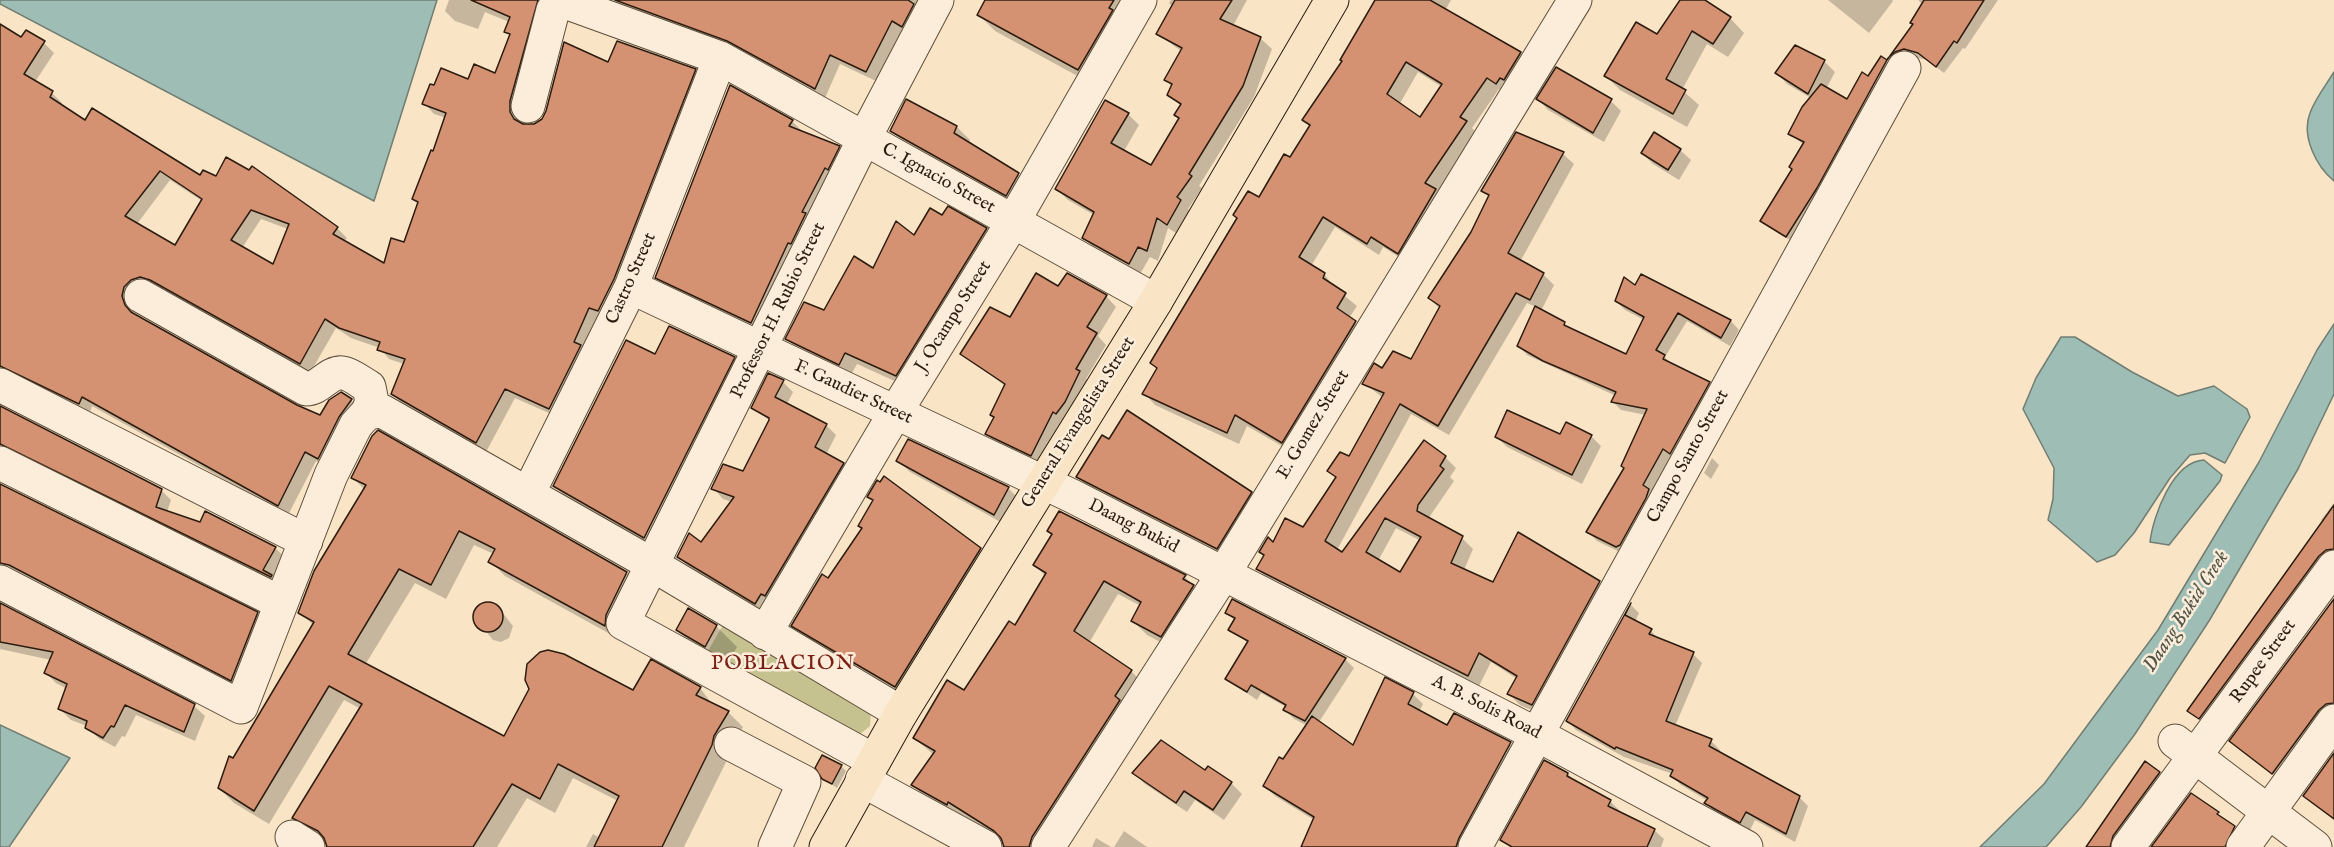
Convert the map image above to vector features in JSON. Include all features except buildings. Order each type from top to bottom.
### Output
[{"type":"main road","name":"General Evangelista Street","points":[[826,847],[867,770],[901,713],[1042,482],[1156,302],[1332,0]]},
{"type":"street","name":"Professor H. Rubio Street","points":[[867,770],[623,623],[761,350],[864,139],[937,0]]},
{"type":"street","name":"J. Ocampo Street","points":[[765,633],[895,413],[1014,220],[1140,0]]},
{"type":"street","name":"E. Gomez Street","points":[[1048,847],[1224,573],[1575,0]]},
{"type":"street","name":"C. Ignacio Street","points":[[528,106],[553,10],[559,3],[568,3],[720,58],[1014,220],[1156,302]]},
{"type":"street","name":"Castro Street","points":[[528,494],[631,287],[720,58]]},
{"type":"street","name":"Campo Santo Street","points":[[1475,847],[1904,68]]},
{"type":"street","name":"F. Gaudier Street","points":[[631,287],[1042,482]]},
{"type":"street","points":[[0,582],[241,707],[331,475],[356,425],[367,413],[372,402],[369,387],[343,373],[336,374],[313,389],[306,389],[141,296]]},
{"type":"street","points":[[0,385],[306,541]]},
{"type":"street","points":[[367,413],[382,411],[653,564],[901,713]]},
{"type":"street","points":[[0,463],[281,603]]},
{"type":"street","name":"Daang Bukid","points":[[1042,482],[1224,573]]},
{"type":"street","name":"Rupee Street","points":[[2128,847],[2185,749],[2334,567]]},
{"type":"street","name":"A. B. Solis Road","points":[[1224,573],[1536,734],[1746,847]]},
{"type":"street","points":[[2243,847],[2334,721]]},
{"type":"street","points":[[731,744],[804,782],[775,847]]},
{"type":"street","points":[[2185,749],[2315,847]]},
{"type":"street","points":[[867,770],[985,847]]},
{"type":"shaded area","points":[[723,625],[871,712],[870,726],[859,735],[705,656]]},
{"type":"water","points":[[0,0],[437,0],[374,201],[0,4]]},
{"type":"water","points":[[2334,72],[2334,181],[2316,159],[2307,131],[2312,108]]},
{"type":"water","name":"Daang Bukid Creek","points":[[2334,324],[2334,394],[2298,469],[2209,621],[2135,734],[2081,807],[2046,847],[1980,847],[2044,784],[2158,630],[2259,462],[2317,350]]},
{"type":"water","points":[[2061,337],[2075,337],[2132,372],[2178,396],[2214,386],[2247,409],[2250,417],[2225,463],[2205,453],[2190,455],[2170,478],[2134,533],[2115,555],[2097,562],[2048,520],[2053,499],[2054,468],[2023,409],[2036,378]]},
{"type":"water","points":[[2204,460],[2222,475],[2220,481],[2169,545],[2150,542],[2155,518],[2166,492],[2183,470],[2193,463]]},
{"type":"water","points":[[0,725],[70,758],[9,847],[0,847]]},
{"type":"district","name":"POBLACION","points":[[783,665]]}]
